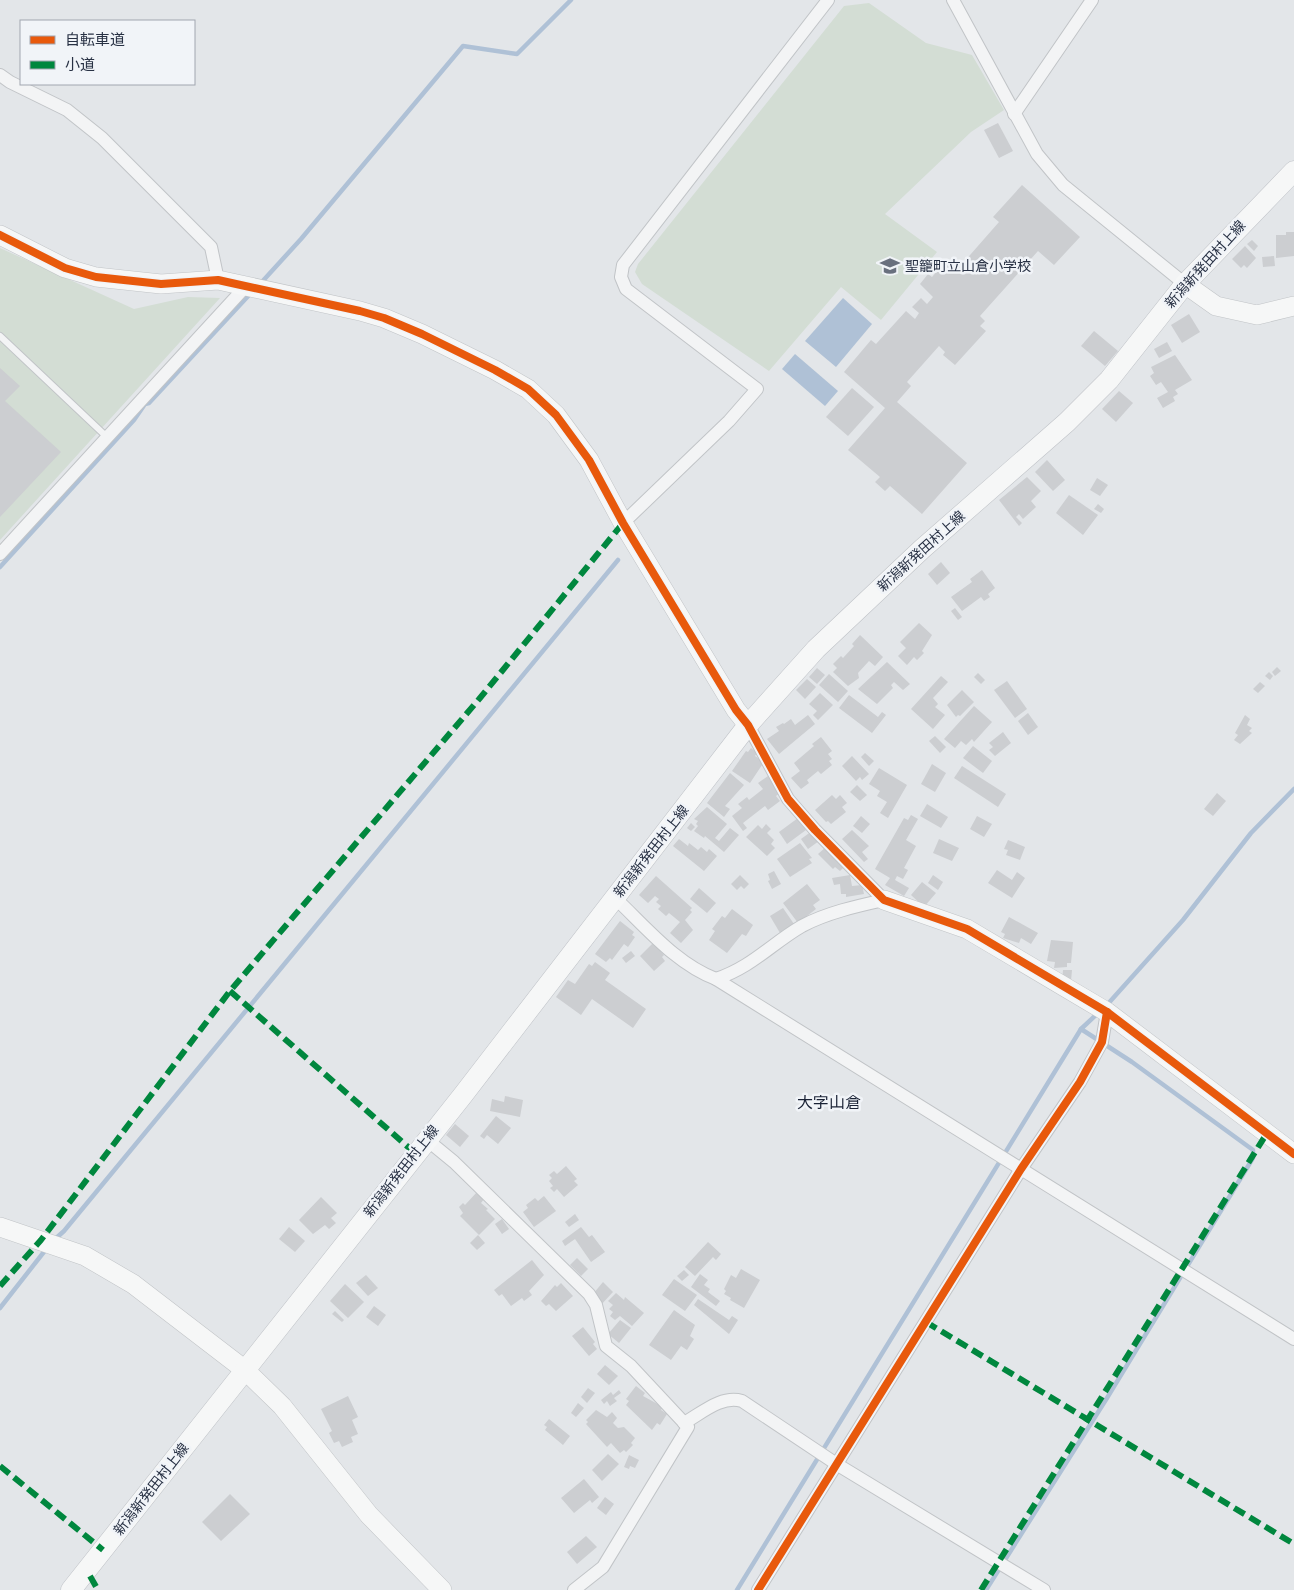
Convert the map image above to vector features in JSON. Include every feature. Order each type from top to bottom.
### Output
[{"type":"main road","name":"新潟新発田村上線","points":[[71,1590],[426,1138],[463,1095],[748,725],[816,649],[922,549],[1067,422],[1109,380],[1186,284],[1294,170]]},
{"type":"street","points":[[623,523],[729,421],[757,389],[626,289],[621,277],[623,265],[828,0]]},
{"type":"street","points":[[953,0],[1037,154],[1063,185],[1216,306],[1257,315],[1294,306]]},
{"type":"street","points":[[1014,114],[1092,0]]},
{"type":"street","points":[[0,75],[10,82],[67,110],[102,138],[211,247],[218,280]]},
{"type":"street","points":[[0,235],[65,268],[96,277],[161,284],[218,280],[247,285],[384,318],[486,366],[528,389],[556,415],[589,460],[623,523],[736,710],[748,725],[788,799],[815,830],[884,900],[967,929],[1107,1012],[1294,1154]]},
{"type":"street","points":[[0,554],[247,285]]},
{"type":"street","points":[[615,898],[673,954],[1294,1338]]},
{"type":"street","points":[[716,979],[737,972],[803,926],[856,906],[884,900]]},
{"type":"street","points":[[758,1590],[838,1465],[1021,1168],[1080,1082],[1102,1042],[1107,1012]]},
{"type":"street","points":[[426,1138],[454,1162],[589,1294],[596,1305],[606,1346],[631,1366],[688,1427],[603,1567],[574,1590]]},
{"type":"street","points":[[0,1227],[85,1256],[117,1274],[148,1295],[245,1370],[282,1406],[369,1515],[442,1590]]},
{"type":"street","points":[[684,1423],[725,1400],[742,1401],[838,1465],[1044,1590]]},
{"type":"lane","points":[[0,336],[108,438]]},
{"type":"shaded area","points":[[869,3],[926,43],[972,55],[1004,110],[971,132],[885,214],[937,252],[881,320],[841,287],[769,371],[642,284],[635,272],[638,264],[844,6]]},
{"type":"shaded area","points":[[0,248],[134,309],[188,297],[220,298],[0,540]]},
{"type":"water","points":[[843,298],[872,324],[836,367],[805,341]]},
{"type":"water","points":[[795,354],[838,391],[825,406],[782,369]]},
{"type":"building","points":[[998,123],[1013,151],[999,158],[984,130]]},
{"type":"building","points":[[1022,185],[1080,237],[1054,265],[1038,251],[980,316],[985,321],[980,326],[986,331],[955,365],[943,355],[945,352],[939,346],[907,382],[911,386],[897,402],[967,463],[922,514],[890,486],[885,491],[875,482],[880,477],[848,450],[885,408],[844,372],[871,340],[876,344],[906,311],[915,319],[919,313],[912,307],[921,298],[927,304],[933,297],[920,284],[928,274],[932,277],[946,261],[956,271],[999,222],[993,217]]},
{"type":"building","points":[[1286,232],[1294,232],[1294,256],[1276,258],[1276,235],[1286,235]]},
{"type":"building","points":[[1252,240],[1258,246],[1254,251],[1247,244]]},
{"type":"building","points":[[1245,246],[1256,258],[1247,268],[1244,265],[1241,268],[1232,259]]},
{"type":"building","points":[[1274,256],[1275,266],[1263,267],[1262,257]]},
{"type":"building","points":[[1189,314],[1200,332],[1182,343],[1171,325]]},
{"type":"building","points":[[1094,331],[1118,351],[1105,366],[1081,346]]},
{"type":"building","points":[[1167,342],[1172,351],[1159,358],[1154,349]]},
{"type":"building","points":[[1175,355],[1192,380],[1175,390],[1178,394],[1173,397],[1175,401],[1163,408],[1157,398],[1168,392],[1161,382],[1156,385],[1150,376],[1154,373],[1151,367]]},
{"type":"building","points":[[0,368],[20,386],[5,401],[61,452],[0,517]]},
{"type":"building","points":[[852,388],[874,407],[848,436],[826,417]]},
{"type":"building","points":[[1119,391],[1133,403],[1116,422],[1102,409]]},
{"type":"building","points":[[1047,460],[1065,480],[1053,491],[1035,472]]},
{"type":"building","points":[[1027,477],[1041,491],[1031,501],[1036,507],[1023,519],[1019,514],[1016,517],[1022,523],[1019,526],[999,500]]},
{"type":"building","points":[[1097,478],[1108,485],[1100,496],[1090,490]]},
{"type":"building","points":[[1069,495],[1098,515],[1083,535],[1056,513]]},
{"type":"building","points":[[1098,504],[1104,509],[1101,513],[1094,509]]},
{"type":"building","points":[[941,562],[950,573],[937,585],[928,574]]},
{"type":"building","points":[[982,570],[995,588],[988,594],[990,597],[984,601],[981,597],[962,611],[951,597],[972,582],[970,579]]},
{"type":"building","points":[[955,608],[962,617],[958,620],[951,611]]},
{"type":"building","points":[[919,623],[932,635],[922,651],[924,653],[917,660],[914,657],[907,665],[898,656],[906,648],[900,642]]},
{"type":"building","points":[[860,635],[883,657],[875,666],[869,661],[858,673],[859,678],[848,686],[833,672],[837,668],[833,664],[841,656],[843,658],[854,646],[852,644]]},
{"type":"building","points":[[887,662],[910,684],[903,690],[894,682],[891,685],[893,688],[877,704],[858,689]]},
{"type":"building","points":[[1277,667],[1281,671],[1275,676],[1272,672]]},
{"type":"building","points":[[817,668],[825,675],[817,684],[809,677]]},
{"type":"building","points":[[1269,672],[1273,676],[1270,680],[1265,676]]},
{"type":"building","points":[[978,673],[985,680],[981,684],[974,677]]},
{"type":"building","points":[[829,674],[848,691],[838,702],[819,685]]},
{"type":"building","points":[[941,676],[948,682],[933,698],[938,704],[935,707],[945,715],[933,729],[911,709]]},
{"type":"building","points":[[807,679],[816,687],[805,699],[796,690]]},
{"type":"building","points":[[1007,681],[1027,709],[1015,718],[994,690]]},
{"type":"building","points":[[1260,682],[1265,686],[1258,693],[1253,689]]},
{"type":"building","points":[[962,690],[974,702],[960,716],[956,717],[947,705]]},
{"type":"building","points":[[820,693],[833,705],[818,720],[813,715],[817,711],[809,704]]},
{"type":"building","points":[[849,695],[878,717],[882,712],[886,715],[872,733],[839,708]]},
{"type":"building","points":[[974,706],[992,722],[974,742],[972,739],[966,745],[961,741],[955,748],[944,739]]},
{"type":"building","points":[[1028,713],[1038,727],[1028,735],[1018,721]]},
{"type":"building","points":[[808,715],[815,724],[779,754],[767,739],[779,731],[776,727],[791,719],[795,725]]},
{"type":"building","points":[[1245,715],[1250,719],[1247,725],[1252,728],[1249,731],[1252,733],[1240,744],[1234,740],[1238,735],[1235,733]]},
{"type":"building","points":[[1003,732],[1011,743],[995,756],[989,750],[993,747],[989,743]]},
{"type":"building","points":[[935,736],[946,747],[940,753],[929,741]]},
{"type":"building","points":[[821,737],[832,751],[828,754],[832,759],[829,761],[832,765],[821,774],[818,771],[807,780],[809,783],[801,789],[791,778],[800,771],[794,763],[814,746],[812,744]]},
{"type":"building","points":[[973,746],[992,761],[983,773],[963,758]]},
{"type":"building","points":[[751,748],[757,753],[755,756],[764,762],[750,783],[732,771],[746,751],[748,752]]},
{"type":"building","points":[[865,753],[874,761],[869,766],[861,757]]},
{"type":"building","points":[[852,756],[869,774],[862,780],[860,777],[856,781],[842,766]]},
{"type":"building","points":[[932,764],[946,773],[935,792],[921,784]]},
{"type":"building","points":[[962,766],[1006,794],[998,807],[954,778]]},
{"type":"building","points":[[879,768],[907,785],[888,818],[880,813],[887,802],[877,796],[880,791],[869,784]]},
{"type":"building","points":[[730,773],[744,785],[725,806],[730,809],[724,817],[707,803]]},
{"type":"building","points":[[768,776],[781,792],[776,796],[780,801],[768,810],[765,806],[743,823],[747,828],[743,831],[732,816],[742,808],[738,804],[747,797],[749,800],[763,789],[758,783]]},
{"type":"building","points":[[857,785],[867,795],[860,801],[850,792]]},
{"type":"building","points":[[1217,793],[1226,801],[1213,816],[1204,809]]},
{"type":"building","points":[[832,795],[836,799],[840,795],[847,803],[842,807],[846,812],[831,824],[828,821],[826,822],[815,810]]},
{"type":"building","points":[[927,804],[948,817],[941,828],[920,816]]},
{"type":"building","points":[[707,807],[727,824],[715,838],[719,841],[730,828],[739,835],[724,852],[705,836],[704,838],[694,831],[698,826],[696,824],[698,821],[694,819]]},
{"type":"building","points":[[911,815],[918,819],[906,840],[916,846],[904,868],[908,870],[903,879],[897,876],[895,880],[909,888],[904,896],[885,885],[890,878],[875,869],[904,818],[908,820]]},
{"type":"building","points":[[861,816],[870,824],[862,833],[853,826]]},
{"type":"building","points":[[977,816],[992,824],[984,837],[970,829]]},
{"type":"building","points":[[798,818],[806,830],[787,844],[779,832]]},
{"type":"building","points":[[691,823],[695,827],[691,831],[687,828]]},
{"type":"building","points":[[766,824],[771,829],[767,833],[774,840],[771,844],[775,848],[767,856],[746,837],[758,825],[762,829]]},
{"type":"building","points":[[852,830],[869,846],[862,852],[868,859],[864,862],[842,839]]},
{"type":"building","points":[[812,831],[819,841],[808,849],[801,839]]},
{"type":"building","points":[[679,839],[688,846],[689,843],[698,850],[701,847],[707,852],[709,849],[717,856],[704,871],[673,846]]},
{"type":"building","points":[[939,839],[959,848],[952,861],[933,853]]},
{"type":"building","points":[[1008,840],[1025,847],[1020,860],[1006,855],[1008,850],[1004,849]]},
{"type":"building","points":[[800,843],[812,858],[809,859],[812,863],[790,877],[777,859]]},
{"type":"building","points":[[826,847],[845,866],[840,871],[835,867],[833,869],[818,854]]},
{"type":"building","points":[[997,870],[1012,880],[1017,872],[1025,878],[1012,898],[988,883]]},
{"type":"building","points":[[774,871],[781,884],[772,889],[768,881],[770,880],[768,874]]},
{"type":"building","points":[[740,875],[749,884],[744,889],[741,886],[737,890],[731,884]]},
{"type":"building","points":[[850,875],[852,886],[862,885],[864,894],[846,897],[846,894],[841,894],[840,884],[834,885],[832,878]]},
{"type":"building","points":[[933,875],[943,882],[938,890],[928,883]]},
{"type":"building","points":[[656,876],[692,908],[690,910],[692,912],[685,920],[693,930],[681,943],[670,933],[680,922],[669,913],[666,916],[658,909],[661,906],[656,902],[659,899],[655,896],[648,903],[639,895]]},
{"type":"building","points":[[922,882],[936,893],[924,907],[911,895]]},
{"type":"building","points":[[807,884],[820,900],[813,905],[816,909],[798,923],[783,903]]},
{"type":"building","points":[[699,888],[716,903],[707,913],[690,899]]},
{"type":"building","points":[[783,908],[794,924],[780,933],[770,916]]},
{"type":"building","points":[[732,909],[753,925],[746,936],[742,934],[727,953],[709,940],[715,931],[712,929],[722,916],[725,918]]},
{"type":"building","points":[[1009,917],[1038,933],[1031,944],[1021,938],[1019,943],[1003,938],[1005,934],[1001,932]]},
{"type":"building","points":[[620,921],[634,932],[632,935],[635,937],[628,947],[624,944],[612,960],[610,958],[606,962],[595,954]]},
{"type":"building","points":[[1051,940],[1073,942],[1071,963],[1067,963],[1067,967],[1054,968],[1055,962],[1047,961]]},
{"type":"building","points":[[653,943],[664,955],[662,957],[665,961],[654,971],[640,956]]},
{"type":"building","points":[[631,951],[635,956],[626,963],[622,958]]},
{"type":"building","points":[[595,962],[610,973],[605,980],[646,1009],[633,1028],[592,999],[581,1015],[556,997],[568,980],[575,984],[589,964],[592,966]]},
{"type":"building","points":[[1063,970],[1072,970],[1071,981],[1062,981]]},
{"type":"building","points":[[505,1096],[523,1100],[520,1117],[490,1111],[492,1099],[504,1102]]},
{"type":"building","points":[[496,1116],[511,1128],[498,1144],[487,1135],[484,1139],[480,1136]]},
{"type":"building","points":[[455,1124],[469,1136],[460,1147],[446,1135]]},
{"type":"building","points":[[566,1166],[577,1179],[574,1181],[578,1185],[564,1197],[557,1189],[554,1192],[550,1188],[553,1186],[549,1181],[552,1178],[549,1175],[554,1171],[557,1174]]},
{"type":"building","points":[[477,1192],[484,1199],[481,1203],[495,1219],[479,1235],[460,1216],[463,1213],[459,1207],[463,1203],[465,1205]]},
{"type":"building","points":[[544,1196],[556,1211],[534,1227],[523,1212],[528,1208],[526,1205],[535,1198],[538,1201]]},
{"type":"building","points":[[321,1197],[337,1213],[331,1218],[336,1223],[329,1229],[325,1225],[313,1234],[299,1220]]},
{"type":"building","points":[[575,1214],[579,1220],[569,1227],[565,1222]]},
{"type":"building","points":[[502,1219],[509,1229],[502,1234],[495,1224]]},
{"type":"building","points":[[289,1227],[305,1241],[295,1252],[279,1239]]},
{"type":"building","points":[[581,1227],[589,1237],[592,1235],[605,1252],[591,1262],[575,1239],[565,1246],[562,1241]]},
{"type":"building","points":[[478,1235],[485,1243],[477,1250],[470,1243]]},
{"type":"building","points":[[708,1242],[721,1254],[716,1260],[713,1257],[695,1276],[685,1267]]},
{"type":"building","points":[[577,1258],[588,1269],[581,1276],[570,1265]]},
{"type":"building","points":[[532,1260],[544,1275],[529,1291],[532,1295],[524,1301],[522,1298],[511,1306],[502,1294],[499,1296],[494,1290]]},
{"type":"building","points":[[741,1269],[760,1280],[744,1308],[724,1294],[726,1291],[724,1289],[731,1275],[736,1278]]},
{"type":"building","points":[[684,1270],[689,1275],[682,1281],[677,1276]]},
{"type":"building","points":[[700,1274],[708,1280],[704,1285],[710,1289],[708,1292],[720,1301],[716,1306],[691,1287]]},
{"type":"building","points":[[366,1275],[378,1288],[368,1296],[356,1283]]},
{"type":"building","points":[[674,1279],[697,1295],[685,1311],[662,1295]]},
{"type":"building","points":[[603,1282],[613,1292],[600,1306],[593,1294]]},
{"type":"building","points":[[561,1283],[573,1296],[556,1311],[549,1304],[546,1306],[541,1301],[555,1285],[557,1287]]},
{"type":"building","points":[[345,1284],[364,1302],[348,1318],[330,1301]]},
{"type":"building","points":[[616,1293],[624,1300],[625,1297],[644,1313],[632,1326],[620,1316],[615,1320],[610,1316],[613,1312],[609,1309],[613,1305],[608,1301]]},
{"type":"building","points":[[698,1299],[729,1320],[732,1316],[738,1320],[729,1334],[694,1305]]},
{"type":"building","points":[[374,1306],[386,1315],[378,1326],[366,1317]]},
{"type":"building","points":[[674,1310],[695,1325],[690,1336],[694,1339],[687,1350],[681,1346],[671,1360],[649,1345]]},
{"type":"building","points":[[335,1311],[344,1320],[342,1322],[332,1314]]},
{"type":"building","points":[[620,1320],[631,1328],[619,1343],[608,1334]]},
{"type":"building","points":[[583,1327],[595,1342],[593,1344],[597,1349],[589,1356],[572,1336]]},
{"type":"building","points":[[605,1365],[618,1376],[609,1385],[597,1374]]},
{"type":"building","points":[[636,1386],[645,1393],[643,1396],[663,1407],[661,1410],[667,1414],[660,1425],[657,1423],[652,1430],[626,1405],[629,1401],[626,1399]]},
{"type":"building","points":[[588,1388],[595,1393],[587,1403],[581,1397]]},
{"type":"building","points":[[619,1390],[621,1393],[614,1398],[617,1401],[610,1406],[607,1401],[604,1404],[601,1400],[611,1392],[613,1395]]},
{"type":"building","points":[[348,1396],[358,1417],[352,1420],[358,1434],[351,1437],[353,1442],[342,1447],[339,1441],[334,1443],[329,1433],[332,1431],[321,1409]]},
{"type":"building","points":[[578,1403],[584,1408],[576,1417],[571,1413]]},
{"type":"building","points":[[596,1410],[607,1417],[612,1412],[617,1418],[613,1423],[618,1428],[624,1427],[635,1438],[631,1443],[633,1445],[626,1452],[624,1450],[620,1453],[611,1443],[607,1447],[586,1424],[588,1422],[586,1420]]},
{"type":"building","points":[[549,1419],[570,1436],[563,1445],[545,1430],[547,1427],[544,1425]]},
{"type":"building","points":[[608,1454],[619,1464],[602,1481],[592,1470]]},
{"type":"building","points":[[629,1455],[639,1460],[635,1468],[630,1466],[629,1469],[624,1467]]},
{"type":"building","points":[[584,1479],[599,1497],[592,1503],[590,1500],[574,1513],[561,1498]]},
{"type":"building","points":[[230,1494],[250,1514],[221,1541],[202,1522]]},
{"type":"building","points":[[605,1497],[614,1504],[606,1515],[597,1508]]},
{"type":"building","points":[[586,1536],[597,1547],[577,1564],[567,1552]]},
{"type":"waterway","points":[[260,284],[301,239],[463,46],[517,54],[571,0]]},
{"type":"waterway","points":[[0,567],[134,420],[145,404],[149,403],[251,293]]},
{"type":"waterway","points":[[54,1240],[64,1231],[618,560]]},
{"type":"waterway","points":[[1106,1006],[1183,920],[1251,833],[1294,789]]},
{"type":"waterway","points":[[737,1590],[1081,1029],[1098,1013]]},
{"type":"waterway","points":[[986,1590],[1107,1398],[1253,1158],[1253,1150],[1132,1062],[1081,1029]]},
{"type":"waterway","points":[[0,1308],[47,1248]]},
{"type":"marked path","points":[[0,1286],[41,1240],[230,991],[480,698],[623,523]]},
{"type":"marked path","points":[[230,991],[415,1153]]},
{"type":"marked path","points":[[981,1590],[1267,1133]]},
{"type":"marked path","points":[[926,1322],[1294,1544]]},
{"type":"marked path","points":[[0,1466],[103,1550]]},
{"type":"marked path","points":[[90,1576],[98,1590]]},
{"type":"cycle path","points":[[0,235],[65,268],[96,277],[161,284],[218,280],[360,311],[384,318],[422,334],[495,370],[528,389],[556,415],[589,460],[623,523],[736,710],[748,725],[788,799],[815,830],[884,900],[967,929],[1107,1012],[1294,1154]]},
{"type":"cycle path","points":[[758,1590],[1021,1169],[1080,1082],[1102,1042],[1107,1012]]},
{"type":"place","name":"聖籠町立山倉小学校","points":[[890,266]]},
{"type":"district","name":"大字山倉","points":[[829,1102]]}]
